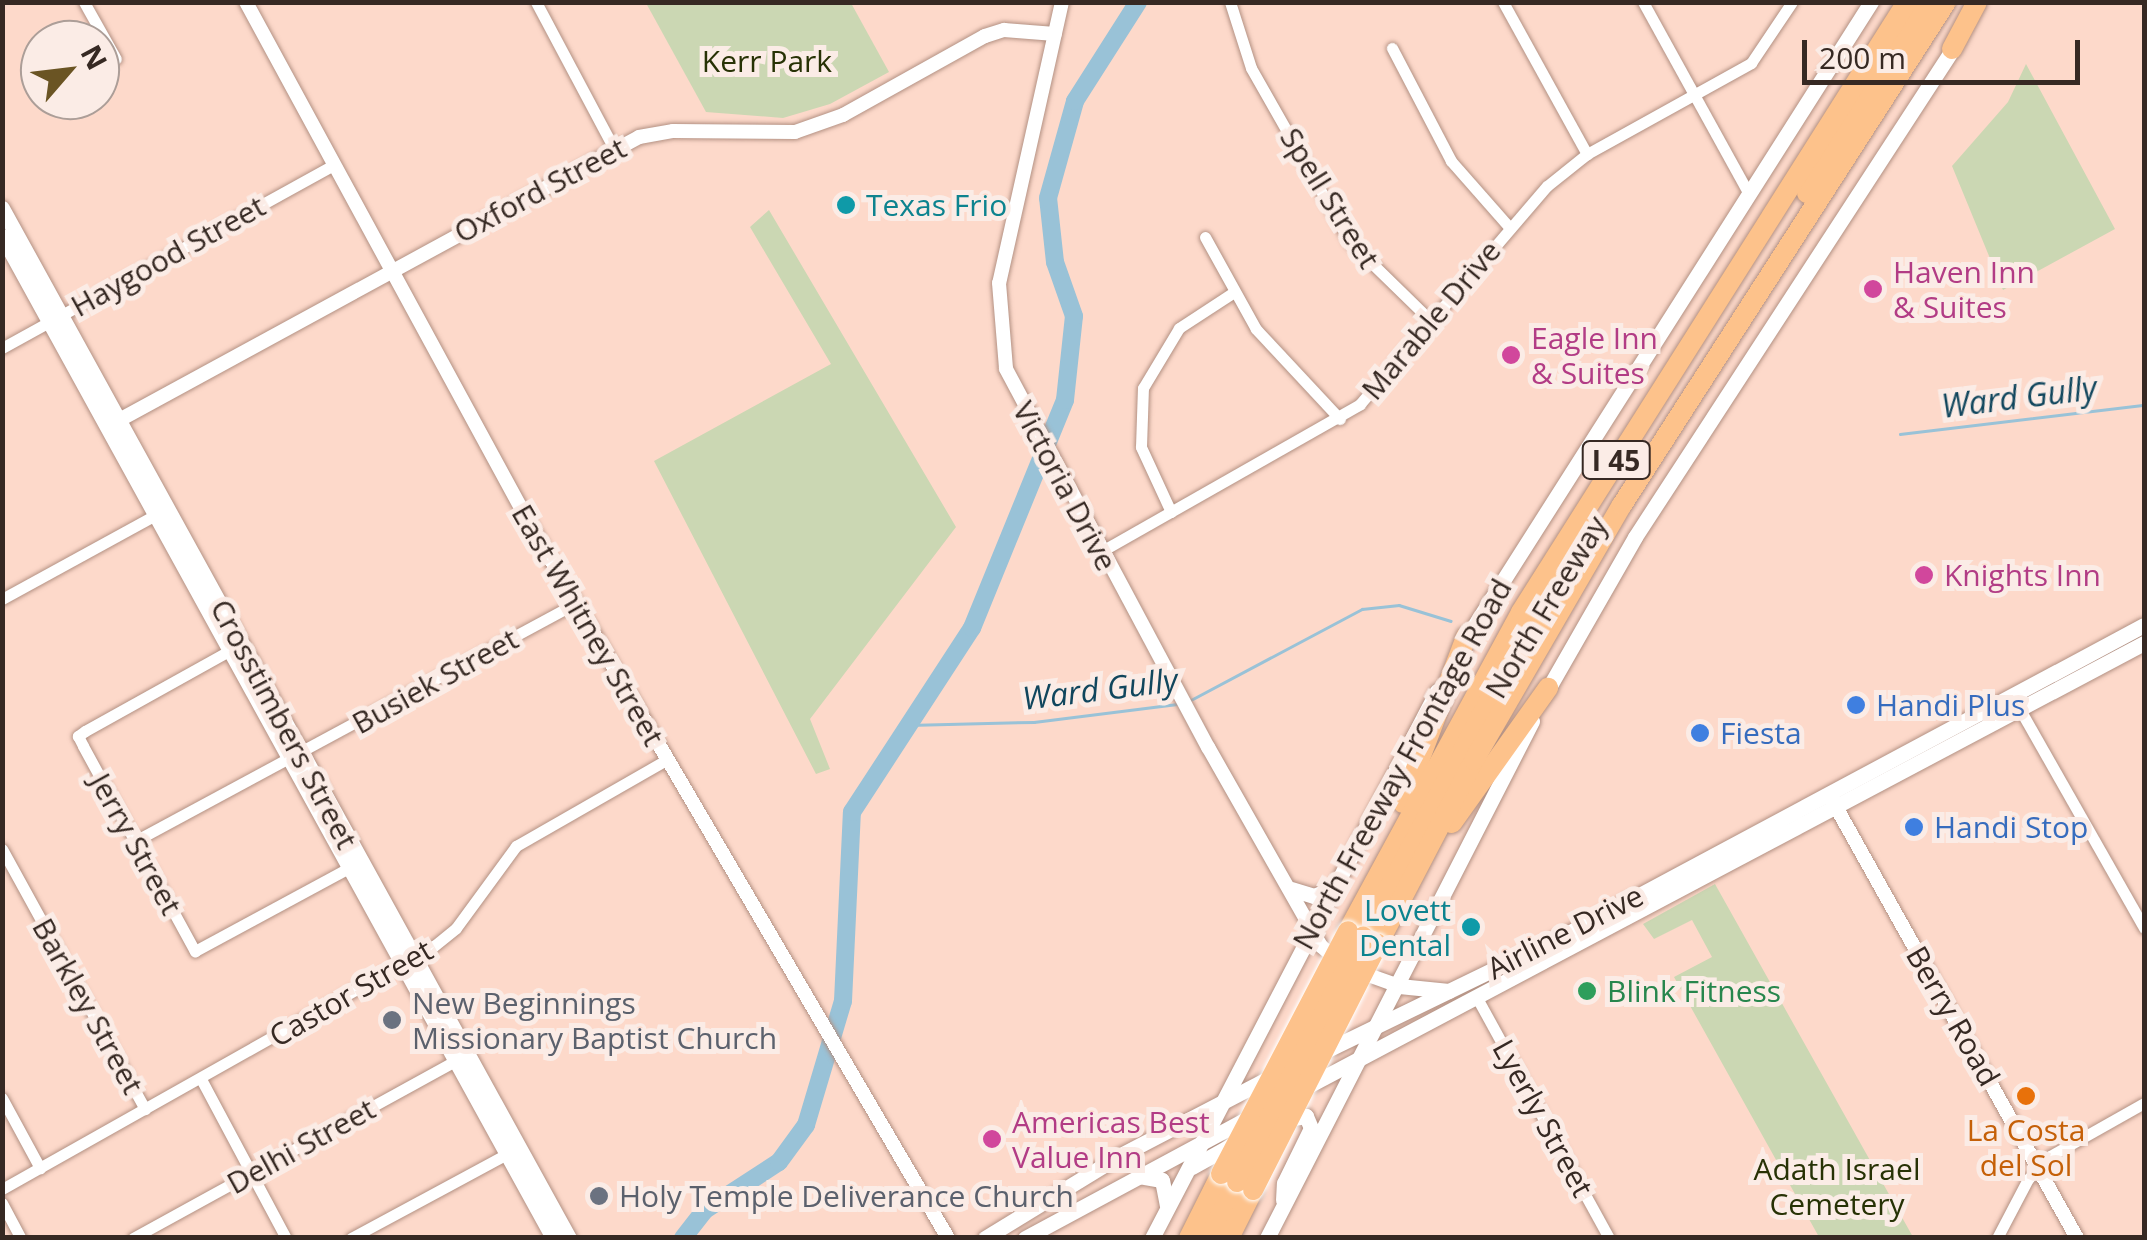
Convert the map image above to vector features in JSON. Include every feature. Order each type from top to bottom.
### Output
[{"type":"highway","name":"North Freeway","points":[[1363,937],[1366,894],[1521,612],[1908,2]]},
{"type":"highway","name":"North Freeway","points":[[1209,1238],[1363,937],[1504,675],[1928,2]]},
{"type":"highway","name":"North Freeway","points":[[1190,1238],[1237,1182],[1363,937],[1426,850],[1622,505],[1946,2]]},
{"type":"highway","points":[[1952,50],[1980,2]]},
{"type":"highway","points":[[1366,894],[1466,637]]},
{"type":"highway","points":[[1426,850],[1548,688]]},
{"type":"highway","name":"North Freeway","points":[[1228,1238],[1237,1182]]},
{"type":"main road","name":"North Freeway Frontage Road","points":[[1152,1238],[1226,1100],[1311,927],[1466,637],[1872,2]]},
{"type":"main road","points":[[1267,1238],[1548,688],[1635,537],[1952,50]]},
{"type":"main road","name":"Crosstimbers Street","points":[[4,214],[54,319]]},
{"type":"main road","name":"Crosstimbers Street","points":[[2,236],[113,423],[353,865],[514,1150],[569,1238]]},
{"type":"main road","name":"Airline Drive","points":[[984,1238],[1226,1100],[1440,990],[1721,871],[2113,652],[2144,625]]},
{"type":"main road","name":"Airline Drive","points":[[2113,652],[2144,644]]},
{"type":"main road","name":"Airline Drive","points":[[1032,1234],[1476,998],[1713,856],[1828,794],[2018,705]]},
{"type":"main road","points":[[1713,856],[1721,871]]},
{"type":"main road","points":[[1291,889],[1323,896],[1332,888]]},
{"type":"main road","points":[[1410,963],[1418,981],[1440,990]]},
{"type":"main road","points":[[1476,998],[1477,988],[1502,964]]},
{"type":"main road","points":[[1398,986],[1440,990]]},
{"type":"main road","points":[[1189,1170],[1264,1129],[1306,1116],[1309,1135],[1284,1183],[1282,1208]]},
{"type":"main road","name":"Crosstimbers Street","points":[[514,1150],[552,1238]]},
{"type":"main road","points":[[1135,1177],[1150,1174],[1162,1180],[1168,1210]]},
{"type":"main road","points":[[1031,1212],[1032,1234]]},
{"type":"street","name":"East Whitney Street","points":[[246,2],[576,603],[948,1238]]},
{"type":"street","points":[[536,2],[614,149]]},
{"type":"street","name":"Victoria Drive","points":[[1062,2],[999,283],[1006,368],[1030,422],[1100,552],[1311,927],[1330,956],[1398,986]]},
{"type":"street","name":"Spell Street","points":[[1230,2],[1245,56],[1362,260],[1431,322]]},
{"type":"street","points":[[1503,2],[1587,154]]},
{"type":"street","points":[[1643,2],[1750,194]]},
{"type":"street","name":"Marable Drive","points":[[1100,552],[1340,419],[1431,322],[1509,228],[1587,154],[1751,63],[1788,5]]},
{"type":"street","name":"Oxford Street","points":[[113,423],[614,149],[673,130],[795,132],[843,116],[985,36],[1004,30],[1055,34]]},
{"type":"street","points":[[1392,48],[1451,161],[1509,228]]},
{"type":"street","name":"Haygood Street","points":[[2,348],[334,165]]},
{"type":"street","points":[[1206,238],[1256,329],[1340,419]]},
{"type":"street","points":[[1172,512],[1141,447],[1143,388],[1171,336],[1234,292]]},
{"type":"street","points":[[2,599],[162,511]]},
{"type":"street","name":"Busiek Street","points":[[135,841],[576,603]]},
{"type":"street","name":"Jerry Street","points":[[234,648],[78,736],[195,951],[353,865]]},
{"type":"street","points":[[2018,705],[2144,928]]},
{"type":"street","name":"Castor Street","points":[[2,1188],[408,962],[456,928],[516,846],[666,760]]},
{"type":"street","name":"Berry Road","points":[[1828,794],[2077,1238]]},
{"type":"street","name":"Barkley Street","points":[[2,849],[145,1110]]},
{"type":"street","name":"Lyerly Street","points":[[1476,998],[1609,1238]]},
{"type":"street","name":"Delhi Street","points":[[132,1238],[462,1057]]},
{"type":"street","points":[[201,1079],[286,1238]]},
{"type":"street","points":[[2,1098],[40,1168]]},
{"type":"street","points":[[1997,1238],[2039,1168],[2143,1106]]},
{"type":"street","points":[[351,1238],[514,1150]]},
{"type":"street","points":[[2,1203],[21,1238]]},
{"type":"green space","name":"Kerr Park","points":[[646,3],[851,3],[889,72],[830,104],[783,118],[706,112]]},
{"type":"green space","points":[[2026,64],[2115,229],[2003,290],[1952,166],[2008,102]]},
{"type":"green space","points":[[769,210],[956,527],[810,719],[830,769],[816,774],[654,461],[831,364],[750,227]]},
{"type":"green space","name":"Adath Israel Cemetery","points":[[1715,884],[1913,1237],[1819,1237],[1674,977],[1712,957],[1692,920],[1654,939],[1643,924]]},
{"type":"waterway","points":[[683,1238],[705,1210],[779,1162],[806,1125],[843,1001],[852,812],[972,628],[1065,400],[1074,316],[1055,262],[1048,198],[1075,101],[1138,2]]},
{"type":"waterway","name":"Ward Gully","points":[[1900,434],[2144,405]]},
{"type":"waterway","name":"Ward Gully","points":[[1189,701],[1362,609],[1399,605],[1451,621]]},
{"type":"waterway","name":"Ward Gully","points":[[908,725],[1034,722],[1177,704]]},
{"type":"place","name":"Texas Frio","points":[[846,205]]},
{"type":"place","name":"Haven Inn & Suites","points":[[1873,289]]},
{"type":"place","name":"Eagle Inn & Suites","points":[[1511,355]]},
{"type":"place","name":"Knights Inn","points":[[1924,575]]},
{"type":"place","name":"Handi Plus","points":[[1856,705]]},
{"type":"place","name":"Fiesta","points":[[1700,733]]},
{"type":"place","name":"Handi Stop","points":[[1914,827]]},
{"type":"place","name":"Lovett Dental","points":[[1471,927]]},
{"type":"place","name":"Blink Fitness","points":[[1587,991]]},
{"type":"place","name":"New Beginnings Missionary Baptist Church","points":[[392,1020]]},
{"type":"place","name":"La Costa del Sol","points":[[2026,1096]]},
{"type":"place","name":"Americas Best Value Inn","points":[[992,1139]]},
{"type":"place","name":"Holy Temple Deliverance Church","points":[[599,1196]]}]
